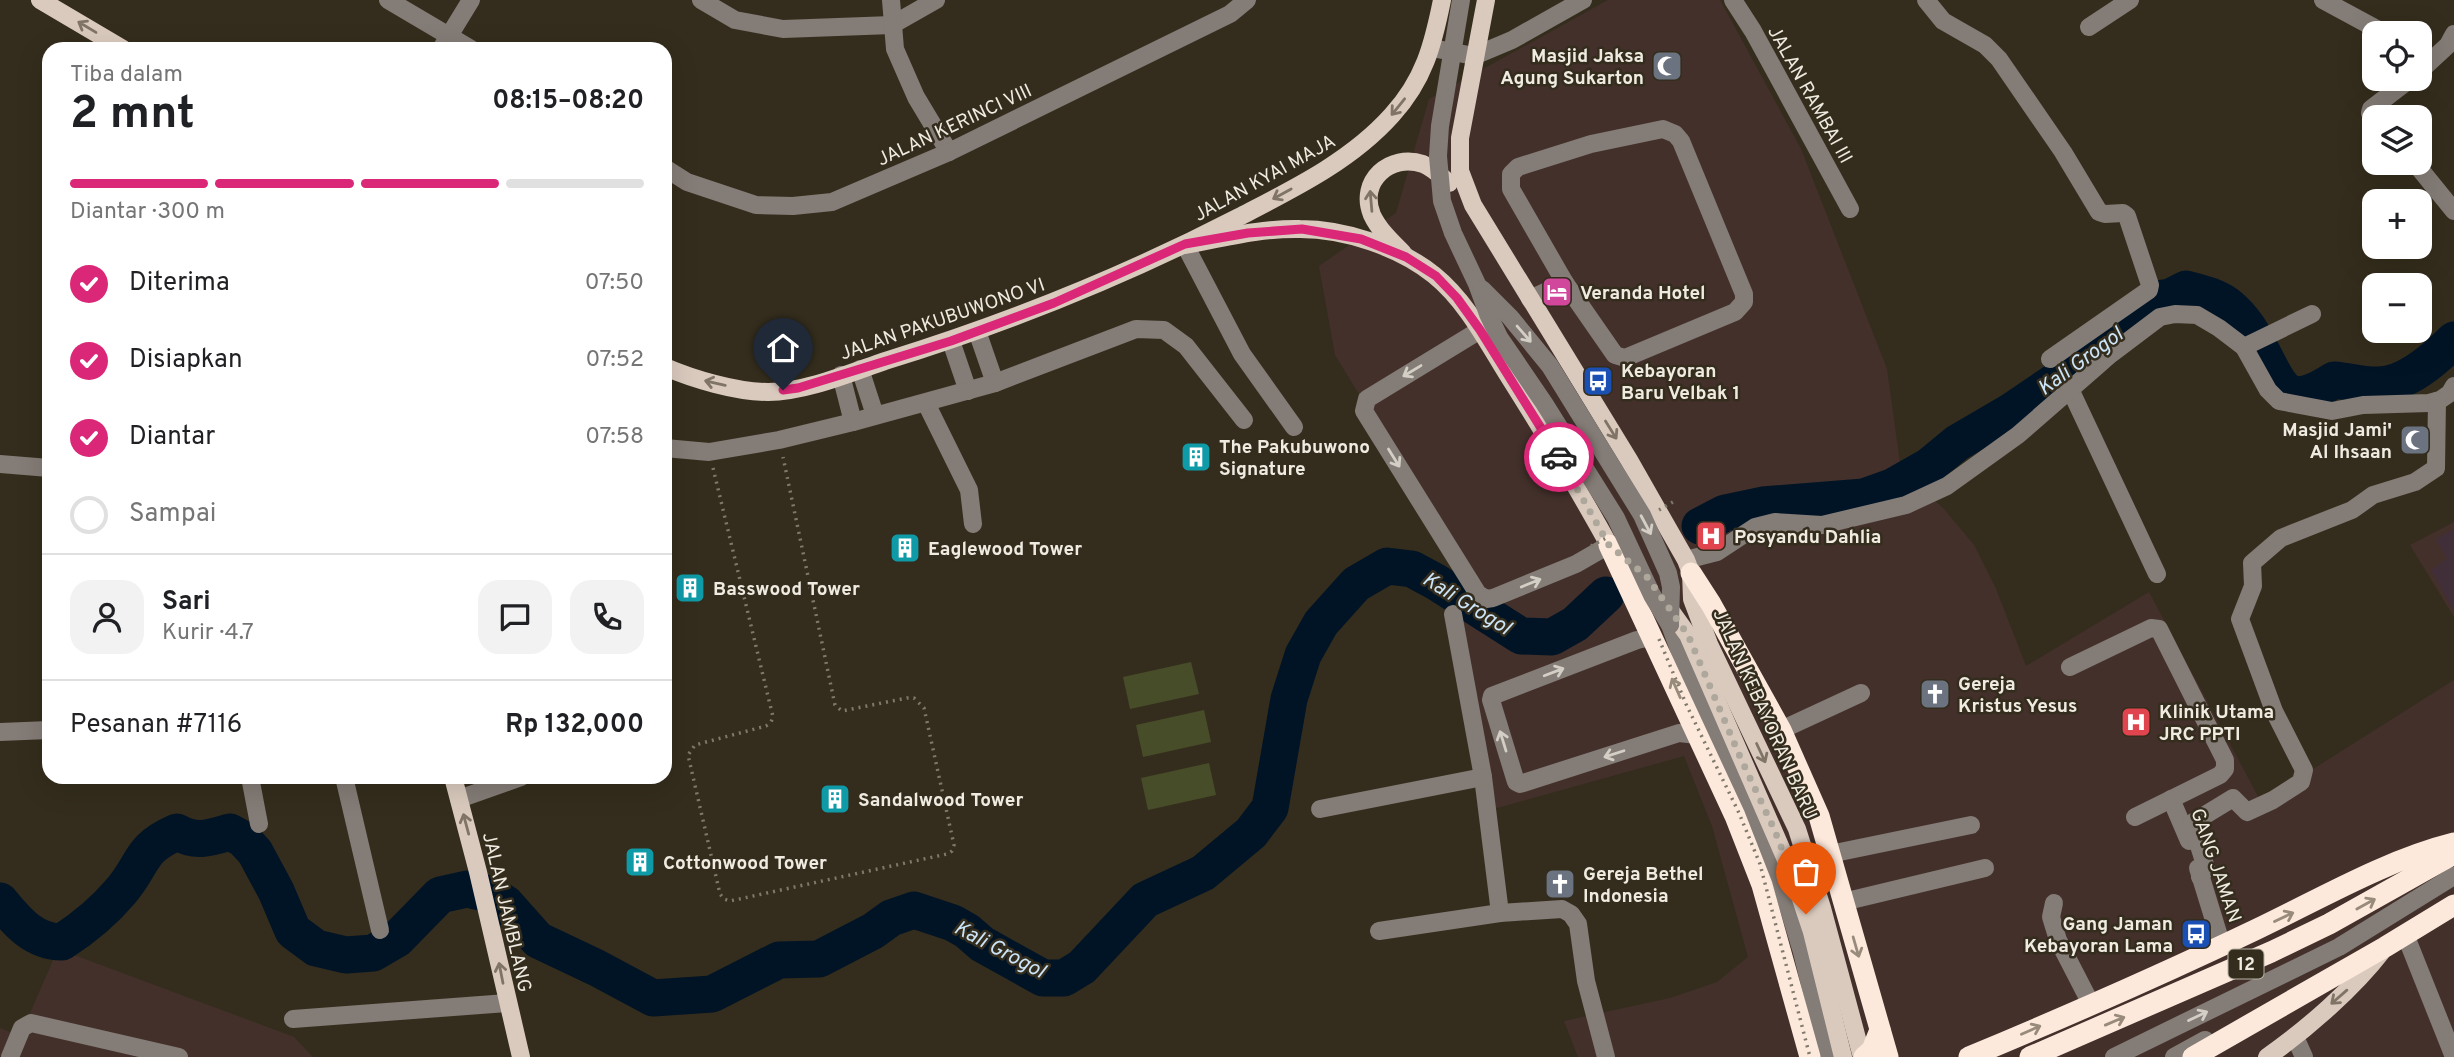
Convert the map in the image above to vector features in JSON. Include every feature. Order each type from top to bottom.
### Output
[{"type":"highway","points":[[1609,545],[1659,631],[1697,735],[1735,816],[1762,885],[1816,1055]]},
{"type":"highway","points":[[1688,566],[1712,604],[1781,730],[1819,816],[1888,1057]]},
{"type":"highway","points":[[1969,1057],[2222,946],[2384,869],[2433,848],[2454,843]]},
{"type":"highway","name":"12","points":[[2030,1057],[2272,952],[2329,924],[2454,854]]},
{"type":"highway","points":[[2193,1057],[2454,905]]},
{"type":"highway","points":[[1863,1057],[1872,1050],[1880,1030]]},
{"type":"main road","name":"JALAN KYAI MAJA","points":[[1185,244],[1311,178],[1368,139],[1405,99],[1422,72],[1432,48],[1442,0]]},
{"type":"main road","points":[[1485,226],[1462,180],[1459,159],[1460,138],[1486,0]]},
{"type":"main road","points":[[46,2],[112,42]]},
{"type":"main road","points":[[1406,257],[1387,236],[1373,216],[1370,206],[1372,181],[1382,169],[1394,163],[1421,163],[1436,172],[1453,187],[1485,226]]},
{"type":"main road","name":"JALAN KEBAYORAN BARU","points":[[1485,226],[1629,460],[1688,566],[1692,599],[1797,829],[1863,1057]]},
{"type":"main road","name":"JALAN KEBAYORAN BARU","points":[[1185,244],[1248,233],[1302,229],[1349,236],[1406,257],[1447,287],[1480,330],[1560,459],[1609,545],[1647,577],[1688,635],[1794,878],[1812,932],[1843,1057]]},
{"type":"main road","name":"JALAN PAKUBUWONO VI","points":[[672,370],[715,383],[767,392],[798,388],[951,341],[1090,289],[1185,244]]},
{"type":"main road","name":"JALAN JAMBLANG","points":[[455,784],[494,936],[521,1057]]},
{"type":"main road","points":[[2267,1057],[2295,1037],[2364,975],[2385,947]]},
{"type":"street","points":[[388,0],[444,42]]},
{"type":"street","points":[[446,42],[471,0]]},
{"type":"street","points":[[701,0],[735,20],[783,29],[892,25],[936,0]]},
{"type":"street","points":[[891,0],[895,49],[916,97],[949,152]]},
{"type":"street","name":"JALAN KERINCI VIII","points":[[672,172],[687,181],[756,205],[793,206],[832,202],[949,152],[1230,14],[1247,0]]},
{"type":"street","points":[[1461,0],[1440,126],[1441,201],[1499,337],[1544,402],[1616,518],[1652,595],[1659,631],[1694,691],[1782,886],[1802,952],[1816,1055]]},
{"type":"street","points":[[1432,48],[1474,56],[1512,40],[1583,0]]},
{"type":"street","name":"JALAN RAMBAI III","points":[[1733,0],[1753,31],[1850,209]]},
{"type":"street","points":[[1926,0],[1943,21],[1985,45],[1998,60],[2063,152],[2099,212],[2123,213],[2127,216],[2150,285],[2149,290],[2050,359]]},
{"type":"street","points":[[2089,27],[2130,0]]},
{"type":"street","points":[[2323,0],[2362,21]]},
{"type":"street","points":[[2432,59],[2448,45],[2454,34]]},
{"type":"street","points":[[2376,105],[2393,91]]},
{"type":"street","points":[[1664,130],[1675,134],[1681,141],[1744,294],[1740,309],[1625,358],[1619,358],[1566,283],[1511,189],[1511,174],[1518,167],[1591,144],[1664,130]]},
{"type":"street","points":[[2425,175],[2454,211]]},
{"type":"street","points":[[1185,244],[1242,355],[1294,427]]},
{"type":"street","points":[[1530,299],[1566,283]]},
{"type":"street","points":[[1477,284],[1510,317],[1550,366],[1642,515],[1668,573],[1671,587],[1659,631]]},
{"type":"street","points":[[1688,566],[1717,552],[1755,527],[1775,522],[1822,525],[1906,505],[1947,486],[1986,459],[2160,317],[2175,314],[2197,315],[2250,345],[2268,390],[2279,401],[2332,411],[2363,405],[2429,404],[2450,393],[2454,386]]},
{"type":"street","points":[[2250,345],[2312,314]]},
{"type":"street","points":[[672,448],[709,452],[779,440],[853,422],[995,383],[1136,329],[1164,330],[1186,346],[1244,420]]},
{"type":"street","points":[[1480,330],[1367,399],[1364,411],[1478,594],[1493,598],[1576,564],[1609,545]]},
{"type":"street","points":[[977,331],[995,383]]},
{"type":"street","points":[[951,341],[968,391]]},
{"type":"street","points":[[860,369],[875,415]]},
{"type":"street","points":[[841,375],[853,422]]},
{"type":"street","points":[[2070,389],[2158,574]]},
{"type":"street","points":[[2200,877],[2206,868],[2192,823],[2233,798],[2247,812],[2273,800],[2301,782],[2304,777],[2304,770],[2274,711],[2240,619],[2253,586],[2252,563],[2281,538],[2352,510],[2373,495],[2416,482],[2436,468],[2437,401]]},
{"type":"street","points":[[926,402],[969,490],[973,524]]},
{"type":"street","points":[[0,464],[42,467]]},
{"type":"street","points":[[1453,614],[1483,777],[1500,914]]},
{"type":"street","points":[[2070,667],[2151,628],[2159,629],[2225,760],[2225,769],[2220,775],[2135,817]]},
{"type":"street","points":[[1659,631],[1492,696],[1516,782],[1520,784],[1679,733],[1697,735]]},
{"type":"street","points":[[1781,730],[1861,693]]},
{"type":"street","points":[[0,732],[42,730]]},
{"type":"street","points":[[1320,809],[1483,777]]},
{"type":"street","points":[[251,784],[259,824]]},
{"type":"street","points":[[346,784],[380,930]]},
{"type":"street","points":[[459,799],[501,784]]},
{"type":"street","name":"GANG JAMAN","points":[[2171,799],[2188,837],[2222,946]]},
{"type":"street","points":[[1830,853],[1971,825]]},
{"type":"street","points":[[1843,902],[1985,868]]},
{"type":"street","points":[[2114,1057],[2339,947],[2454,876]]},
{"type":"street","points":[[2174,1057],[2282,998],[2454,896]]},
{"type":"street","points":[[2054,903],[2050,916],[2058,940],[2091,1004]]},
{"type":"street","points":[[1379,931],[1500,914],[1562,909],[1571,914],[1578,924],[1586,981],[1605,1057]]},
{"type":"street","points":[[2405,934],[2454,1057]]},
{"type":"street","points":[[293,1019],[507,1003]]},
{"type":"street","points":[[10,1057],[22,1028],[31,1023],[179,1057]]},
{"type":"street","points":[[2295,1037],[2304,1057]]},
{"type":"path","points":[[709,452],[773,717],[766,726],[695,745],[688,755],[720,894],[730,901],[947,854],[952,851],[954,845],[924,708],[919,702],[907,698],[842,711],[835,705],[779,440]]},
{"type":"path","points":[[1659,631],[1686,704],[1739,813],[1760,864],[1816,1055]]},
{"type":"shaded area","points":[[1608,0],[1720,0],[1801,149],[1887,369],[1901,471],[1943,508],[1974,545],[1996,589],[2026,666],[2149,592],[2261,802],[2454,680],[2454,1057],[1578,1057],[1564,1021],[1670,998],[1717,982],[1748,957],[1712,826],[1684,756],[1490,810],[1447,628],[1487,602],[1335,355],[1319,266],[1396,213],[1429,99]]},
{"type":"shaded area","points":[[2454,522],[2454,617],[2410,545]]},
{"type":"shaded area","points":[[2454,529],[2454,611],[2431,570],[2447,559],[2436,539]]},
{"type":"shaded area","points":[[58,949],[294,1037],[313,1057],[0,1057],[0,1028],[20,1036]]},
{"type":"green space","points":[[1191,662],[1199,694],[1130,709],[1123,677]]},
{"type":"green space","points":[[1204,710],[1211,742],[1143,757],[1136,725]]},
{"type":"green space","points":[[1209,763],[1216,795],[1148,810],[1141,778]]},
{"type":"waterway","name":"Kali Grogol","points":[[1700,526],[1725,513],[1763,505],[1864,497],[1892,487],[1929,466],[1957,443],[2010,412],[2099,352],[2157,299],[2170,297],[2186,289],[2216,298],[2235,312],[2251,332],[2280,384],[2286,391],[2295,394],[2305,394],[2334,380],[2373,385],[2389,384],[2410,375],[2454,340]]},
{"type":"waterway","name":"Kali Grogol","points":[[0,901],[35,935],[62,942],[108,905],[129,881],[148,851],[164,838],[177,832],[197,838],[209,838],[230,832],[243,839],[255,852],[293,931],[316,948],[346,955],[373,953],[397,939],[440,895],[467,889],[493,895],[506,904],[538,940],[653,998],[712,994],[779,960],[819,959],[873,931],[891,918],[914,910],[953,923],[982,944],[1043,978],[1064,978],[1082,967],[1145,900],[1203,873],[1251,833],[1270,808],[1289,699],[1303,655],[1321,623],[1356,584],[1387,566],[1412,569],[1521,636],[1552,637],[1575,624],[1606,595]]},
{"type":"way so far","points":[[1559,457],[1609,545],[1647,577],[1688,635],[1711,692],[1775,831],[1806,914]]},
{"type":"place","name":"Masjid Jaksa Agung Sukarton","points":[[1667,66]]},
{"type":"place","name":"Veranda Hotel","points":[[1557,292]]},
{"type":"place","name":"Kebayoran Baru Velbak 1","points":[[1598,381]]},
{"type":"place","name":"Masjid Jami' Al Ihsaan","points":[[2415,440]]},
{"type":"place","name":"The Pakubuwono Signature","points":[[1196,457]]},
{"type":"place","name":"Posyandu Dahlia","points":[[1711,536]]},
{"type":"place","name":"Eaglewood Tower","points":[[905,548]]},
{"type":"place","name":"Basswood Tower","points":[[690,588]]},
{"type":"place","name":"Gereja Kristus Yesus","points":[[1935,694]]},
{"type":"place","name":"Klinik Utama JRC PPTI","points":[[2136,722]]},
{"type":"place","name":"Sandalwood Tower","points":[[835,799]]},
{"type":"place","name":"Cottonwood Tower","points":[[640,862]]},
{"type":"place","name":"Gereja Bethel Indonesia","points":[[1560,884]]},
{"type":"place","name":"Gang Jaman Kebayoran Lama","points":[[2196,934]]},
{"type":"route","points":[[783,390],[798,388],[951,341],[1090,289],[1185,244],[1248,233],[1302,229],[1361,239],[1406,257],[1436,276],[1457,298],[1480,330],[1559,457]]}]
